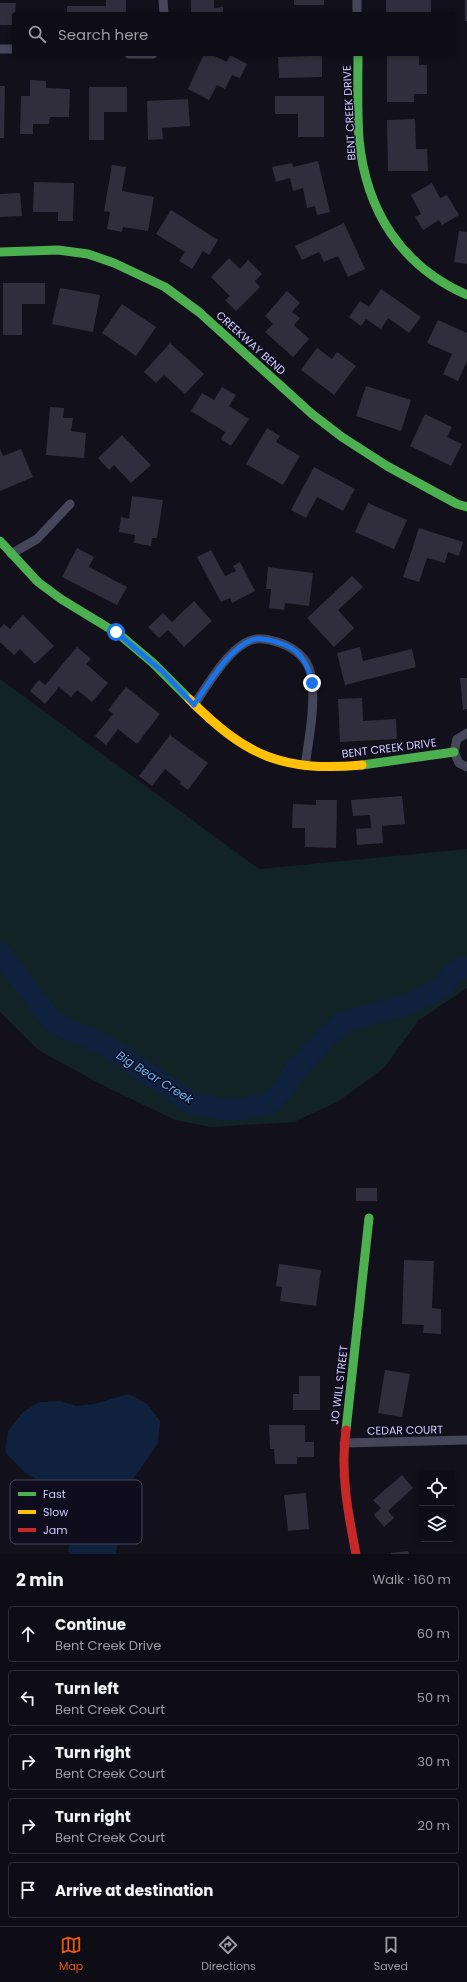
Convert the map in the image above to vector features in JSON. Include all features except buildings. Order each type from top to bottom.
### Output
[{"type":"street","points":[[163,0],[164,12]]},
{"type":"street","points":[[357,0],[357,12]]},
{"type":"street","points":[[0,49],[12,49]]},
{"type":"street","name":"BENT CREEK DRIVE","points":[[358,56],[359,126],[362,158],[372,198],[401,249],[413,263],[436,280],[467,295]]},
{"type":"street","name":"CREEKWAY BEND","points":[[0,252],[58,250],[88,254],[114,263],[165,287],[199,312],[312,414],[342,437],[387,466],[457,504],[467,507]]},
{"type":"street","points":[[11,554],[37,539],[70,504]]},
{"type":"street","name":"BENT CREEK DRIVE","points":[[0,541],[24,570],[52,594],[116,632],[163,672],[194,705],[239,742],[257,753],[283,763],[305,766],[354,767],[454,752]]},
{"type":"street","points":[[194,705],[220,667],[242,645],[256,639],[277,642],[290,647],[306,662],[312,683],[312,712],[305,766]]},
{"type":"street","points":[[467,733],[457,739],[454,744],[454,752],[459,763],[467,767]]},
{"type":"street","name":"JO WILL STREET","points":[[356,1554],[346,1506],[344,1443],[369,1218]]},
{"type":"street","name":"CEDAR COURT","points":[[344,1443],[467,1440]]},
{"type":"shaded area","points":[[0,679],[259,869],[467,849],[467,988],[418,1021],[385,1067],[339,1101],[294,1122],[211,1127],[175,1120],[104,1086],[38,1050],[0,1012]]},
{"type":"water","points":[[129,1394],[147,1404],[160,1421],[158,1443],[133,1480],[38,1480],[25,1473],[5,1452],[8,1431],[23,1412],[39,1402],[60,1401],[76,1406],[94,1404]]},
{"type":"water","points":[[70,1544],[118,1544],[116,1554],[70,1554],[68,1551]]},
{"type":"waterway","name":"Big Bear Creek","points":[[0,953],[54,1023],[103,1044],[192,1103],[222,1109],[243,1109],[259,1106],[272,1101],[284,1089],[295,1070],[341,1023],[412,1003],[443,987],[453,973],[461,968],[467,968]]},
{"type":"traffic: fast","points":[[358,56],[359,139],[363,165],[370,190],[379,212],[391,233],[406,252],[423,269],[444,283],[467,295]]},
{"type":"traffic: fast","points":[[0,252],[58,250],[88,254],[114,263],[165,287],[199,312],[312,414],[342,437],[387,466],[457,504],[467,507]]},
{"type":"traffic: fast","points":[[0,541],[38,582],[61,599],[120,635],[153,663],[189,699]]},
{"type":"traffic: fast","points":[[362,765],[454,752]]},
{"type":"traffic: fast","points":[[346,1430],[369,1218]]},
{"type":"traffic: slow","points":[[189,699],[229,734],[247,747],[266,756],[309,766],[334,767],[362,765]]},
{"type":"traffic: jam","points":[[346,1430],[344,1446],[344,1477],[356,1554]]},
{"type":"route","points":[[116,632],[163,672],[194,705],[220,667],[242,645],[256,639],[277,642],[290,647],[306,662],[310,671],[312,683]]}]
